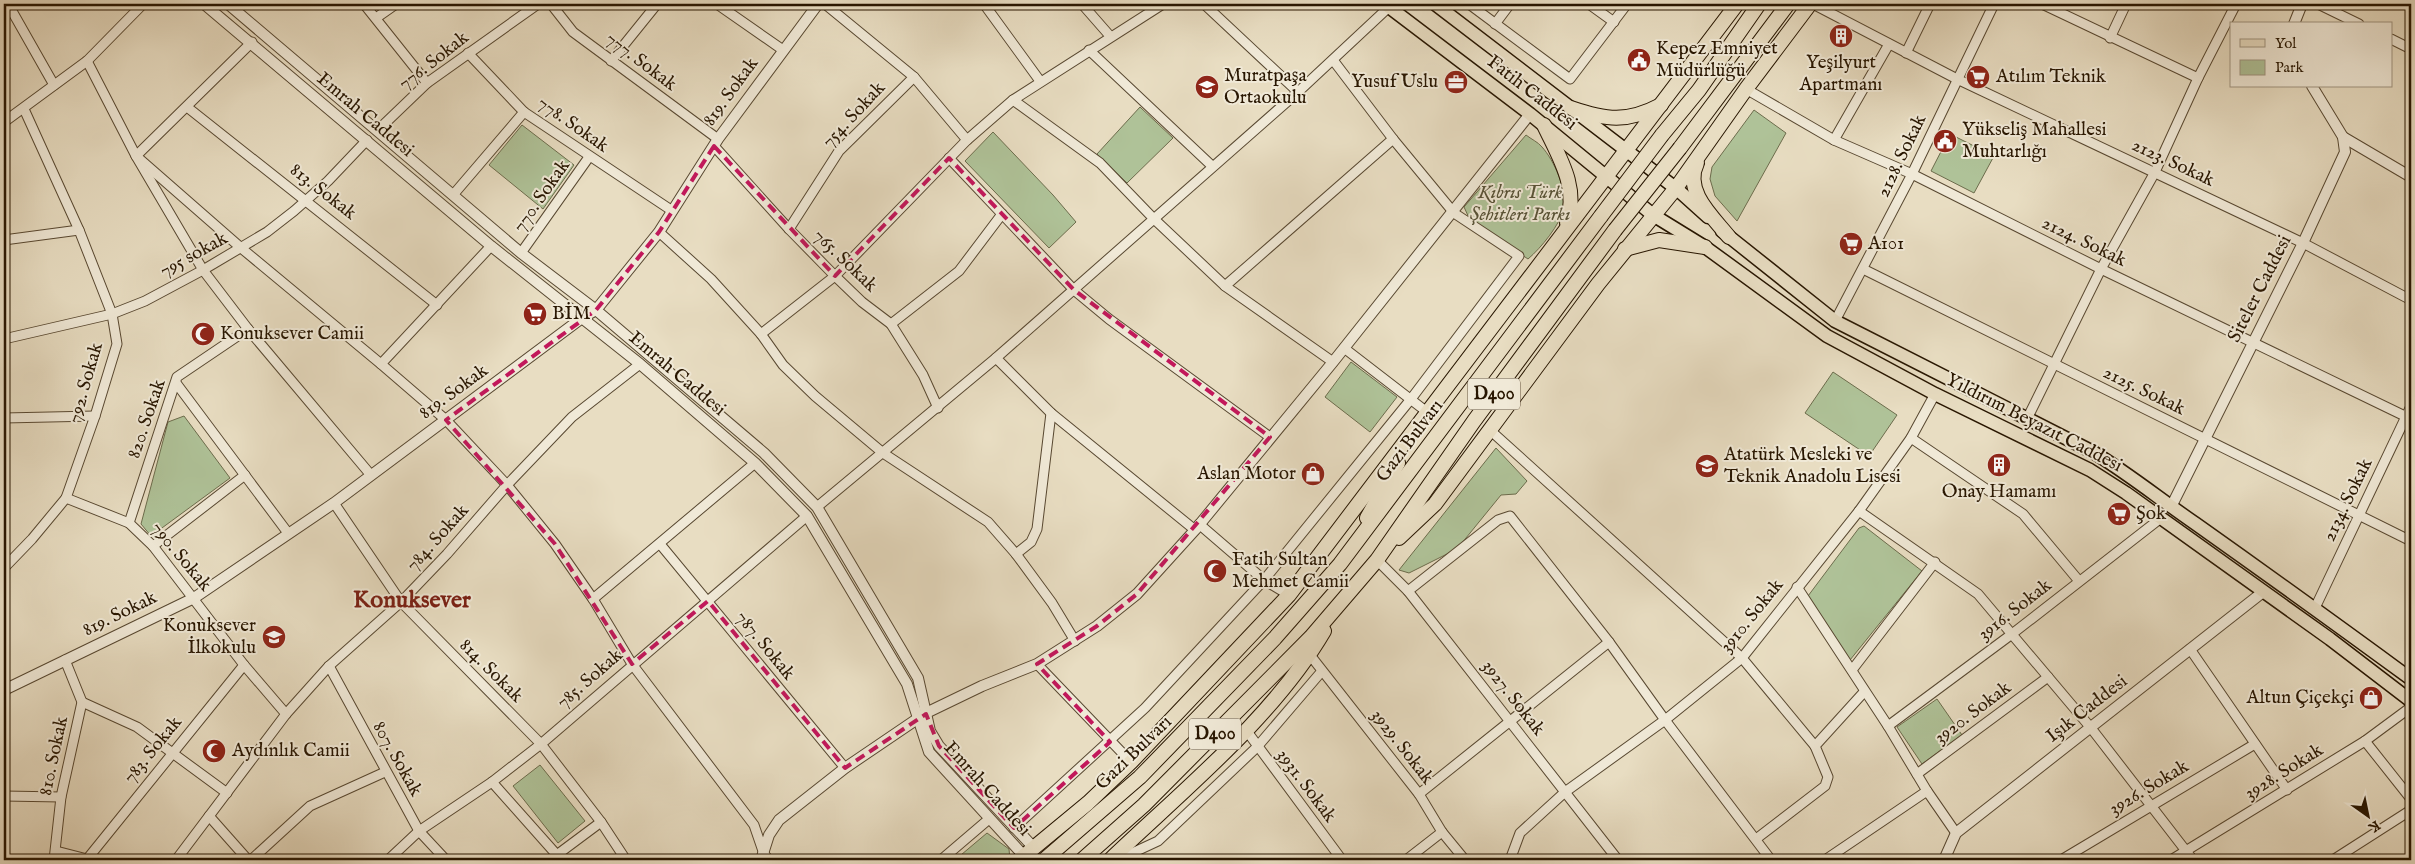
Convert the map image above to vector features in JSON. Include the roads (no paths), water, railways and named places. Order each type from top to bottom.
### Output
[{"type":"highway","points":[[1026,855],[1088,803],[1131,762],[1289,595],[1565,228],[1627,150],[1737,4]]},
{"type":"highway","name":"Gazi Bulvarı","points":[[1044,860],[1146,770],[1275,638],[1340,564],[1662,135],[1699,90],[1759,4]]},
{"type":"highway","name":"Gazi Bulvarı","points":[[1082,860],[1144,805],[1311,637],[1377,560],[1474,421],[1788,4]]},
{"type":"highway","points":[[1377,560],[1435,504],[1491,431],[1624,249],[1677,189],[1746,88],[1812,4]]},
{"type":"highway","points":[[1571,108],[1601,118],[1635,116],[1661,105]]},
{"type":"highway","points":[[1544,125],[1571,186],[1572,208],[1565,228]]},
{"type":"highway","points":[[1706,144],[1692,173],[1692,182],[1700,201],[1729,237]]},
{"type":"highway","points":[[1624,249],[1658,240],[1705,247]]},
{"type":"highway","points":[[1340,564],[1427,412]]},
{"type":"highway","points":[[1110,860],[1246,730],[1310,655],[1342,601]]},
{"type":"main road","name":"Fatih Caddesi","points":[[1435,4],[1677,189]]},
{"type":"main road","name":"Fatih Caddesi","points":[[1387,6],[1544,125],[1652,216]]},
{"type":"main road","name":"Yıldırım Beyazıt Caddesi","points":[[1677,189],[1729,237],[1835,321],[2093,452],[2134,477],[2171,507],[2315,608],[2411,679]]},
{"type":"main road","name":"Yıldırım Beyazıt Caddesi","points":[[1652,216],[1705,247],[1827,336],[1935,394],[2090,470],[2330,638],[2411,700]]},
{"type":"street","points":[[8,4],[54,85]]},
{"type":"street","points":[[4,122],[87,62],[143,4]]},
{"type":"street","name":"Emrah Caddesi","points":[[204,4],[252,42],[491,246],[640,364],[756,464],[807,516],[907,684],[914,703],[917,720],[929,752],[989,819],[1026,855]]},
{"type":"street","name":"Emrah Caddesi","points":[[228,4],[378,130],[521,254],[596,310],[764,453],[817,507],[918,678],[930,731],[939,746],[1014,828],[1026,855]]},
{"type":"street","points":[[364,4],[427,83]]},
{"type":"street","points":[[376,18],[396,4]]},
{"type":"street","name":"776. Sokak","points":[[378,130],[427,83],[538,4]]},
{"type":"street","name":"777. Sokak","points":[[551,4],[573,32],[716,143]]},
{"type":"street","points":[[611,61],[657,4]]},
{"type":"street","points":[[718,4],[782,50]]},
{"type":"street","name":"819. Sokak","points":[[4,690],[194,598],[334,503],[370,474],[446,420],[582,318],[596,310],[659,232],[671,210],[716,143],[782,50],[818,4]]},
{"type":"street","points":[[825,4],[914,77],[967,140]]},
{"type":"street","points":[[984,4],[1040,80]]},
{"type":"street","points":[[1082,4],[1110,36]]},
{"type":"street","points":[[761,334],[835,276],[967,140],[1013,100],[1040,80],[1163,4]]},
{"type":"street","points":[[1204,4],[1298,92]]},
{"type":"street","points":[[1469,4],[1570,79],[1627,4]]},
{"type":"street","points":[[1495,24],[1510,4]]},
{"type":"street","points":[[1589,4],[1614,22]]},
{"type":"street","name":"2123. Sokak","points":[[1812,4],[1956,79],[2303,243],[2411,300]]},
{"type":"street","points":[[1906,53],[1930,4]]},
{"type":"street","name":"2128. Sokak","points":[[1835,321],[1912,174],[1956,79],[1994,4]]},
{"type":"street","points":[[2042,4],[2110,38],[2198,78]]},
{"type":"street","points":[[2110,38],[2126,4]]},
{"type":"street","points":[[2027,420],[2101,269],[2154,172],[2198,78],[2236,4]]},
{"type":"street","points":[[2295,22],[2302,4]]},
{"type":"street","points":[[2318,4],[2355,22]]},
{"type":"street","points":[[817,507],[938,408],[1074,290],[1153,218],[1298,92],[1387,6]]},
{"type":"street","points":[[2392,40],[2411,49]]},
{"type":"street","points":[[136,156],[252,42]]},
{"type":"street","points":[[1834,140],[1889,44]]},
{"type":"street","points":[[1089,50],[1212,166]]},
{"type":"street","name":"778. Sokak","points":[[468,53],[524,112],[671,210]]},
{"type":"street","points":[[1014,828],[1110,742],[1264,580],[1411,398],[1519,256],[1454,213],[1393,139],[1332,60]]},
{"type":"street","points":[[87,62],[136,156],[203,270],[248,329],[370,474]]},
{"type":"street","name":"754. Sokak","points":[[789,229],[839,151],[914,77]]},
{"type":"street","name":"2124. Sokak","points":[[1746,88],[1834,140],[1912,174],[2101,269],[2409,418]]},
{"type":"street","points":[[2313,88],[2343,137],[2411,177]]},
{"type":"street","points":[[1013,100],[1100,164],[1153,218],[1225,286],[1333,362]]},
{"type":"street","name":"813. Sokak","points":[[187,107],[438,304]]},
{"type":"street","name":"792. Sokak","points":[[4,568],[32,539],[66,498],[95,416],[117,344],[112,314],[79,230],[24,109]]},
{"type":"street","points":[[453,194],[524,112]]},
{"type":"street","points":[[765,858],[769,834],[779,820],[845,768],[926,713],[982,686],[1037,664],[1097,626],[1137,594],[1197,527],[1333,362],[1454,213],[1530,114]]},
{"type":"street","name":"Siteler Caddesi","points":[[2171,507],[2303,243],[2345,152],[2343,137]]},
{"type":"street","points":[[1225,286],[1393,139]]},
{"type":"street","name":"795 sokak","points":[[4,339],[112,314],[145,301],[203,270],[267,232],[307,200],[368,140]]},
{"type":"street","name":"765. Sokak","points":[[716,143],[789,229],[862,302],[891,324],[923,375],[938,408]]},
{"type":"street","points":[[136,156],[240,248],[382,364],[446,420],[506,485],[554,544],[593,599],[632,664],[754,825],[765,858]]},
{"type":"street","name":"770. Sokak","points":[[521,254],[589,157]]},
{"type":"street","points":[[950,158],[1074,290],[1109,319],[1270,437]]},
{"type":"street","points":[[891,324],[959,271],[1002,214]]},
{"type":"street","points":[[4,240],[79,230]]},
{"type":"street","points":[[659,232],[711,279],[761,334],[783,366],[815,396],[883,453],[988,522],[1016,554],[1052,603],[1075,641]]},
{"type":"street","points":[[382,364],[491,246]]},
{"type":"street","name":"2125. Sokak","points":[[1863,269],[2054,366],[2360,514],[2411,542]]},
{"type":"street","name":"820. Sokak","points":[[129,522],[177,377],[248,329]]},
{"type":"street","points":[[1344,348],[1427,412]]},
{"type":"street","points":[[996,358],[1051,412],[1264,580],[1289,595]]},
{"type":"street","name":"784. Sokak","points":[[176,860],[286,714],[328,666],[401,602],[447,554],[506,485],[572,418],[640,364]]},
{"type":"street","points":[[176,383],[288,533]]},
{"type":"street","name":"3910. Sokak","points":[[1510,860],[1520,833],[1565,792],[1665,720],[1742,658],[1859,511],[1911,438],[1935,394]]},
{"type":"street","name":"2134. Sokak","points":[[2315,608],[2409,418],[2411,406]]},
{"type":"street","points":[[1016,554],[1031,542],[1037,529],[1051,412]]},
{"type":"street","points":[[4,418],[95,416]]},
{"type":"street","points":[[1491,431],[1742,658],[1815,746],[1828,777],[1825,786],[1756,839]]},
{"type":"street","points":[[1911,438],[2023,514],[2079,581]]},
{"type":"street","points":[[593,599],[756,464]]},
{"type":"street","points":[[153,546],[245,475]]},
{"type":"street","name":"790. Sokak","points":[[66,498],[129,522],[153,546],[244,665],[286,714]]},
{"type":"street","name":"814. Sokak","points":[[334,503],[401,602],[540,744],[601,822],[626,860]]},
{"type":"street","points":[[1859,511],[1935,562],[1978,594],[2091,728],[2193,860]]},
{"type":"street","name":"785. Sokak","points":[[388,860],[419,831],[492,782],[540,744],[807,516]]},
{"type":"street","points":[[1408,592],[1498,520],[1510,516],[1609,642],[1665,720],[1771,860]]},
{"type":"street","name":"3916. Sokak","points":[[1888,726],[2012,634],[2161,518]]},
{"type":"street","name":"787. Sokak","points":[[660,544],[845,768]]},
{"type":"street","name":"3927. Sokak","points":[[1377,560],[1408,592],[1618,860]]},
{"type":"street","points":[[1852,670],[1935,562]]},
{"type":"street","points":[[1797,587],[1888,726],[1927,791],[1956,833]]},
{"type":"street","name":"Işık Caddesi","points":[[1944,860],[1956,833],[2262,592]]},
{"type":"street","points":[[1418,794],[1609,642]]},
{"type":"street","points":[[2190,649],[2287,790]]},
{"type":"street","name":"3929. Sokak","points":[[1310,655],[1418,794],[1442,832],[1465,860]]},
{"type":"street","name":"810. Sokak","points":[[54,860],[61,797],[82,702],[65,660]]},
{"type":"street","points":[[1037,664],[1131,762]]},
{"type":"street","name":"783. Sokak","points":[[90,859],[171,754],[244,665]]},
{"type":"street","name":"807. Sokak","points":[[328,666],[384,772],[419,831],[446,860]]},
{"type":"street","points":[[1116,860],[1158,841],[1257,747],[1322,671]]},
{"type":"street","name":"3920. Sokak","points":[[1917,774],[2048,677]]},
{"type":"street","points":[[1815,746],[1864,692]]},
{"type":"street","points":[[82,702],[137,727],[171,754],[227,793]]},
{"type":"street","name":"3928. Sokak","points":[[2171,860],[2365,741],[2411,707]]},
{"type":"street","name":"3931. Sokak","points":[[1246,730],[1342,860]]},
{"type":"street","points":[[2365,741],[2411,799]]},
{"type":"street","name":"3926. Sokak","points":[[2061,860],[2255,744]]},
{"type":"street","points":[[209,816],[249,860],[310,806],[384,772]]},
{"type":"street","points":[[492,782],[553,857],[601,822]]},
{"type":"street","points":[[1826,860],[1927,791]]},
{"type":"street","points":[[4,796],[61,797]]},
{"type":"street","points":[[2333,860],[2411,810]]},
{"type":"street","points":[[941,860],[989,819]]},
{"type":"street","points":[[1406,860],[1442,832]]},
{"type":"street","points":[[56,851],[90,859]]},
{"type":"street","points":[[1134,852],[1140,860]]},
{"type":"place","name":"Yeşilyurt Apartmanı","points":[[1841,36]]},
{"type":"place","name":"Kepez Emniyet Müdürlüğü","points":[[1639,60]]},
{"type":"place","name":"Atılım Teknik","points":[[1978,77]]},
{"type":"place","name":"Yusuf Uslu","points":[[1456,82]]},
{"type":"place","name":"Muratpaşa Ortaokulu","points":[[1207,87]]},
{"type":"place","name":"Yükseliş Mahallesi Muhtarlığı","points":[[1945,141]]},
{"type":"place","name":"A101","points":[[1851,244]]},
{"type":"place","name":"BİM","points":[[535,314]]},
{"type":"place","name":"Konuksever Camii","points":[[203,334]]},
{"type":"place","name":"Onay Hamamı","points":[[1999,465]]},
{"type":"place","name":"Atatürk Mesleki ve Teknik Anadolu Lisesi","points":[[1707,466]]},
{"type":"place","name":"Aslan Motor","points":[[1313,474]]},
{"type":"place","name":"Şok","points":[[2119,514]]},
{"type":"place","name":"Fatih Sultan Mehmet Camii","points":[[1215,571]]},
{"type":"place","name":"Konuksever İlkokulu","points":[[274,637]]},
{"type":"place","name":"Altun Çiçekçi","points":[[2371,698]]},
{"type":"place","name":"Aydınlık Camii","points":[[214,751]]},
{"type":"district","name":"Konuksever","points":[[412,600]]},
{"type":"park label","name":"Kıbrıs Türk Şehitleri Parkı","points":[[1520,204]]}]
